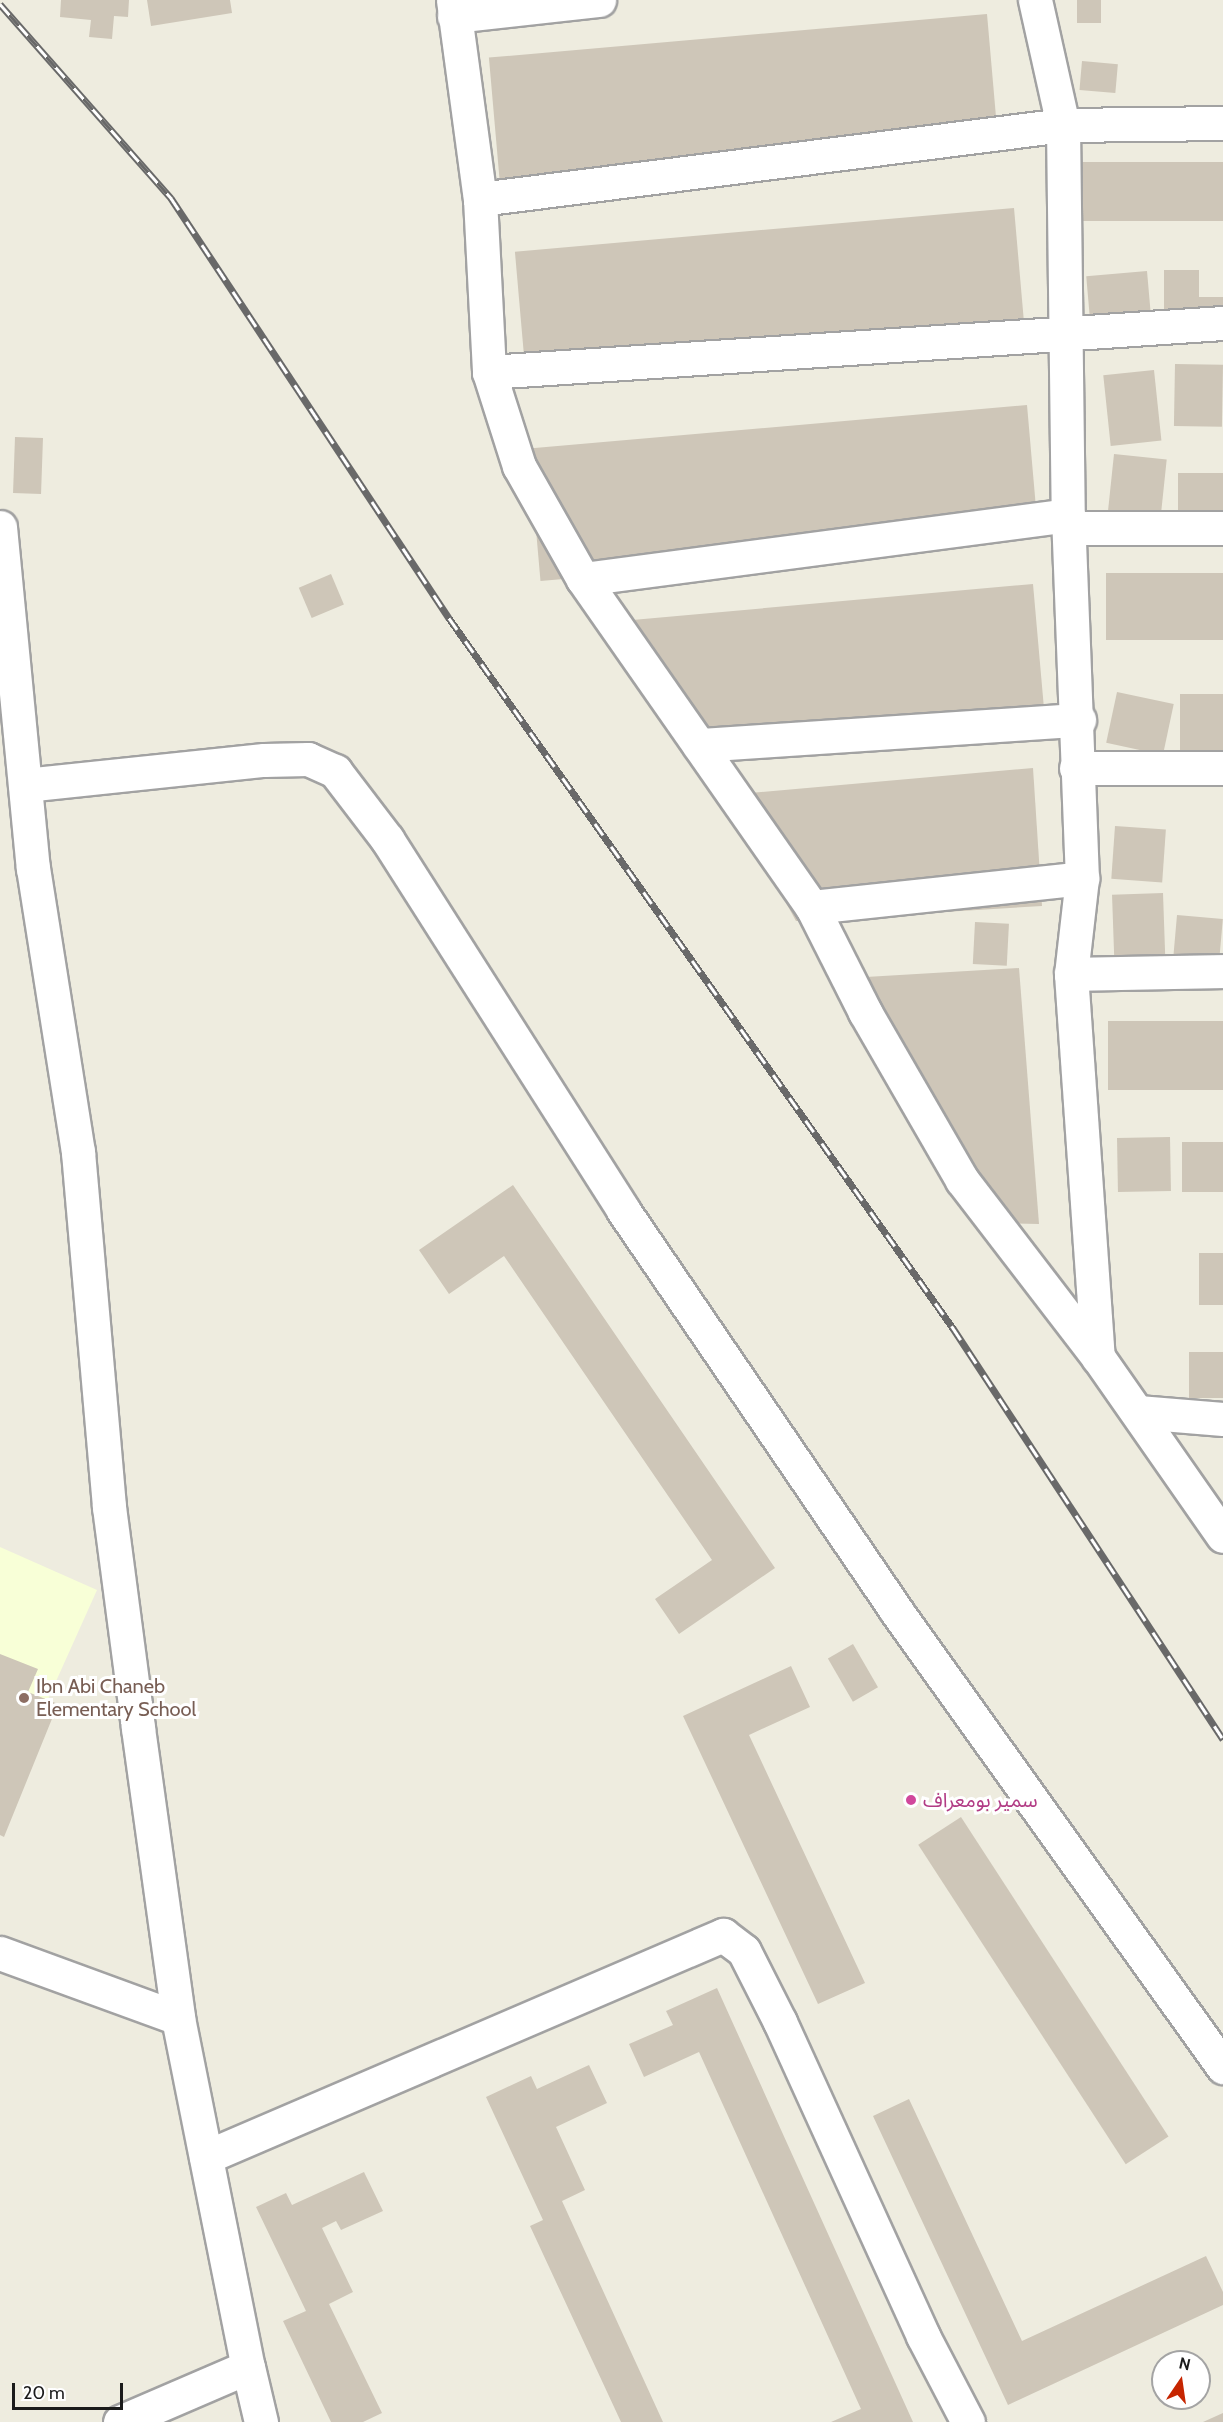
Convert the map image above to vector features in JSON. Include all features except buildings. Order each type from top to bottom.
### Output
[{"type":"street","points":[[599,0],[453,8],[480,199],[489,372],[519,466],[583,579],[812,907],[865,1012],[962,1180],[1098,1357],[1223,1536]]},
{"type":"street","points":[[1035,0],[1063,124],[1068,331],[1069,522],[1078,720],[1076,768],[1082,878],[1071,974],[1098,1357]]},
{"type":"street","points":[[480,199],[1063,124],[1223,123]]},
{"type":"street","points":[[489,372],[1068,331],[1223,323]]},
{"type":"street","points":[[583,579],[1069,522],[1223,528]]},
{"type":"street","points":[[0,526],[33,868],[78,1152],[109,1507],[178,2018],[261,2422]]},
{"type":"street","points":[[699,745],[1078,720]]},
{"type":"street","points":[[25,785],[264,760],[308,759],[335,771],[387,839],[623,1210],[897,1612],[1223,2067]]},
{"type":"street","points":[[1076,768],[1223,768]]},
{"type":"street","points":[[812,907],[1082,878]]},
{"type":"street","points":[[1071,974],[1223,971]]},
{"type":"street","points":[[1138,1412],[1223,1419]]},
{"type":"street","points":[[206,2157],[723,1935],[744,1951],[780,2022],[923,2336],[968,2422]]},
{"type":"street","points":[[0,1953],[178,2018]]},
{"type":"street","points":[[120,2422],[248,2367]]},
{"type":"shaded area","name":"Ibn Abi Chaneb Elementary School","points":[[0,1547],[97,1590],[0,1806]]},
{"type":"railway","points":[[0,4],[171,198],[449,618],[953,1328],[1223,1739]]},
{"type":"place","name":"Ibn Abi Chaneb Elementary School","points":[[24,1698]]},
{"type":"place","name":"سمير بومعراف","points":[[911,1800]]}]
